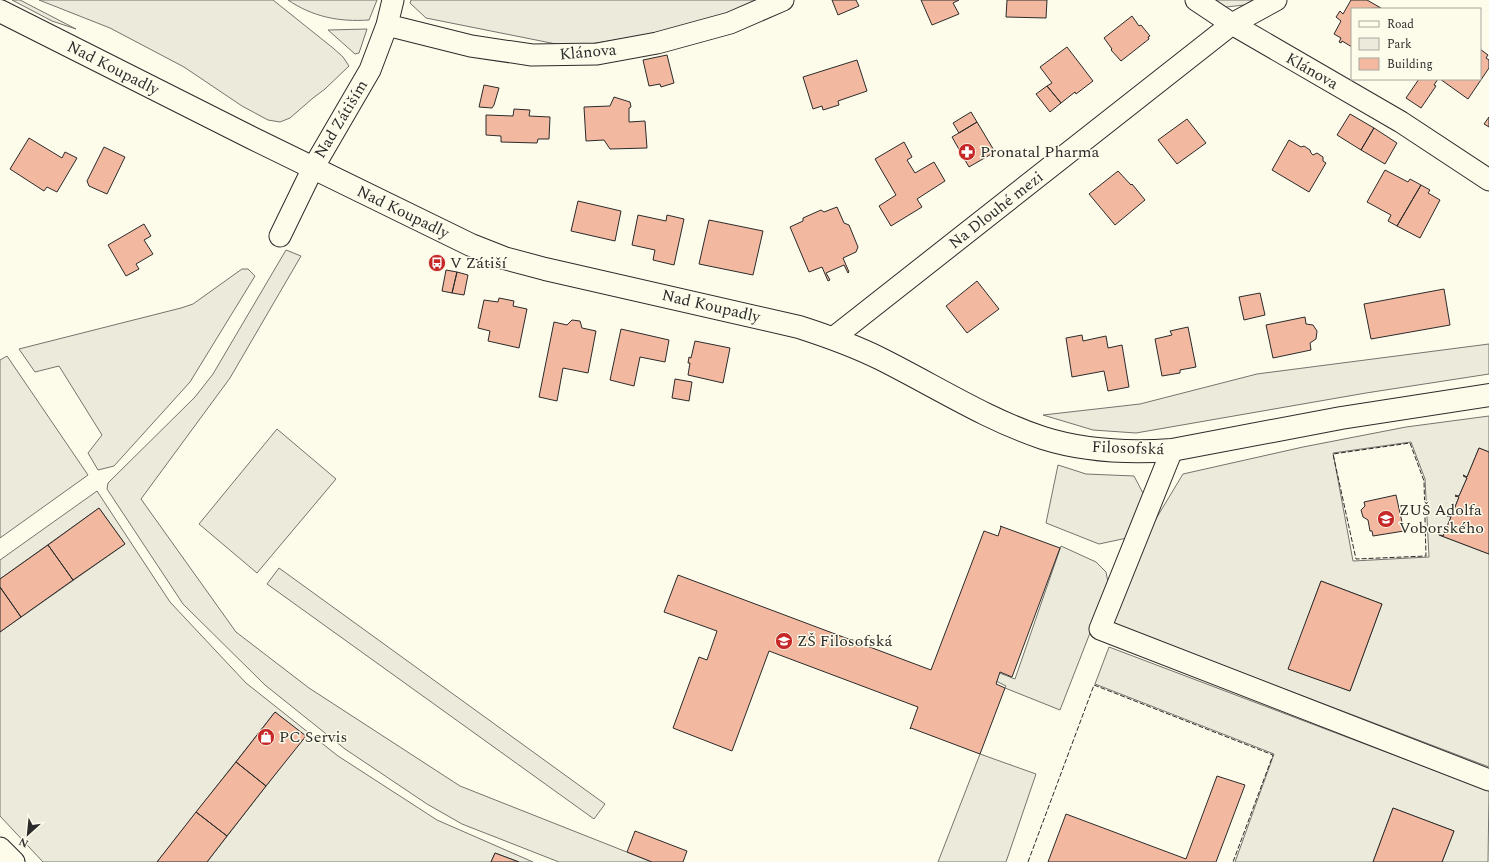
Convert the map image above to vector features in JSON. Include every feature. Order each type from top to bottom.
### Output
[{"type":"street","name":"Nad Zátiším","points":[[280,236],[313,168],[370,70],[387,25],[393,0]]},
{"type":"street","name":"Klánova","points":[[387,25],[471,46],[532,55],[597,54],[657,43],[730,23],[784,0]]},
{"type":"street","name":"Klánova","points":[[1196,0],[1232,24],[1401,122],[1489,180]]},
{"type":"street","name":"Na Dlouhé mezi","points":[[833,338],[1232,24],[1276,0]]},
{"type":"street","name":"Nad Koupadly","points":[[0,11],[313,168],[471,245],[504,258],[545,269],[799,327],[833,338]]},
{"type":"street","name":"Filosofská","points":[[833,338],[880,358],[989,416],[1044,438],[1090,448],[1146,452],[1172,450],[1341,418],[1489,395]]},
{"type":"street","points":[[1172,450],[1100,629],[1489,780]]},
{"type":"street","points":[[0,848],[14,862]]},
{"type":"green space","points":[[12,0],[20,0],[76,29],[52,21]]},
{"type":"green space","points":[[39,0],[273,0],[333,48],[343,57],[349,66],[325,89],[290,118],[280,122],[268,120],[242,106],[184,67],[110,28]]},
{"type":"green space","points":[[288,0],[377,0],[369,20],[347,20],[327,17],[307,11]]},
{"type":"green space","points":[[411,0],[762,0],[720,18],[640,36],[571,47],[426,18],[410,3]]},
{"type":"green space","points":[[1209,0],[1261,0],[1254,4],[1226,7]]},
{"type":"green space","points":[[367,29],[359,53],[355,54],[328,30]]},
{"type":"green space","points":[[286,250],[301,256],[230,378],[141,499],[236,632],[309,688],[460,786],[652,862],[559,862],[462,824],[427,804],[345,749],[265,685],[183,604],[107,489],[108,483],[195,397],[213,374]]},
{"type":"green space","points":[[242,269],[248,269],[255,276],[190,382],[114,466],[98,470],[88,453],[102,435],[59,366],[35,372],[19,349],[193,304]]},
{"type":"green space","points":[[1489,344],[1489,374],[1366,393],[1136,433],[1093,430],[1043,415],[1140,404],[1257,374]]},
{"type":"green space","points":[[7,356],[88,475],[0,538],[0,360]]},
{"type":"green space","points":[[1489,416],[1489,452],[1479,448],[1467,477],[1463,476],[1467,478],[1459,496],[1455,495],[1459,497],[1443,536],[1439,535],[1489,554],[1489,767],[1112,623],[1148,532],[1183,474],[1303,447],[1406,427]],"holes":[[[1411,442],[1425,479],[1429,557],[1353,561],[1333,453]],[[1321,581],[1382,604],[1350,691],[1289,669]]]},
{"type":"green space","points":[[277,429],[336,479],[257,573],[199,524]]},
{"type":"green space","points":[[1058,465],[1086,474],[1134,476],[1145,497],[1127,538],[1099,544],[1046,523]]},
{"type":"green space","points":[[97,491],[170,602],[246,683],[338,756],[437,820],[533,862],[519,862],[495,853],[491,862],[207,862],[305,736],[275,712],[157,862],[43,862],[0,816],[0,632],[125,544],[99,508],[0,579],[0,560]]},
{"type":"green space","points":[[1061,546],[1096,562],[1106,572],[1108,582],[1097,615],[1060,710],[1005,688],[1006,686],[994,680],[997,672],[1015,679]]},
{"type":"green space","points":[[279,568],[605,804],[594,819],[267,584]]},
{"type":"green space","points":[[1109,647],[1489,791],[1488,862],[1442,862],[1454,831],[1393,808],[1373,862],[1235,862],[1274,754],[1095,684]]},
{"type":"green space","points":[[980,754],[1036,774],[1006,862],[938,862]]},
{"type":"building","points":[[832,0],[856,0],[859,6],[838,15]]},
{"type":"building","points":[[921,0],[959,0],[953,3],[959,14],[932,25]]},
{"type":"building","points":[[1007,0],[1047,0],[1046,18],[1006,17]]},
{"type":"building","points":[[1351,0],[1367,0],[1381,8],[1351,8],[1351,46],[1342,41],[1341,43],[1339,42],[1341,38],[1334,34],[1341,21],[1336,17],[1340,11],[1343,14]]},
{"type":"building","points":[[1132,16],[1139,26],[1141,25],[1150,36],[1148,37],[1149,39],[1121,61],[1111,50],[1112,49],[1104,38]]},
{"type":"building","points":[[1067,47],[1093,81],[1061,103],[1047,86],[1052,83],[1040,67]]},
{"type":"building","points":[[1481,50],[1488,55],[1486,58],[1489,60],[1489,68],[1481,80]]},
{"type":"building","points":[[667,55],[674,83],[661,87],[660,84],[649,86],[643,60]]},
{"type":"building","points":[[857,60],[867,91],[838,101],[839,105],[823,110],[822,106],[813,109],[803,77]]},
{"type":"building","points":[[1418,80],[1437,80],[1434,85],[1436,86],[1421,108],[1406,98]]},
{"type":"building","points":[[1441,80],[1481,80],[1468,99]]},
{"type":"building","points":[[484,85],[499,88],[492,108],[479,107]]},
{"type":"building","points":[[1047,86],[1061,103],[1050,112],[1036,94]]},
{"type":"building","points":[[614,97],[630,102],[631,107],[629,108],[629,122],[645,121],[647,148],[610,149],[604,140],[586,141],[584,107],[610,106]]},
{"type":"building","points":[[514,109],[530,110],[529,116],[550,117],[549,139],[538,139],[537,143],[501,142],[501,136],[486,135],[486,115],[513,116]]},
{"type":"building","points":[[971,112],[977,122],[959,133],[953,123]]},
{"type":"building","points":[[1350,114],[1374,128],[1361,150],[1337,135]]},
{"type":"building","points":[[1489,117],[1489,127],[1484,124]]},
{"type":"building","points":[[1187,119],[1206,143],[1177,164],[1158,140]]},
{"type":"building","points":[[977,122],[995,152],[969,167],[952,137]]},
{"type":"building","points":[[1374,128],[1397,143],[1385,164],[1361,150]]},
{"type":"building","points":[[29,138],[62,158],[65,152],[77,158],[57,192],[47,187],[44,191],[10,169]]},
{"type":"building","points":[[1289,140],[1301,147],[1304,146],[1310,150],[1313,155],[1317,153],[1323,157],[1323,161],[1326,163],[1309,192],[1272,170]]},
{"type":"building","points":[[904,142],[912,157],[907,160],[915,173],[934,162],[945,181],[917,199],[922,207],[891,226],[879,206],[896,195],[875,159]]},
{"type":"building","points":[[104,147],[125,157],[107,194],[89,186],[87,181]]},
{"type":"building","points":[[1385,170],[1408,182],[1410,179],[1421,185],[1397,226],[1388,221],[1391,215],[1367,202]]},
{"type":"building","points":[[1118,171],[1131,185],[1132,184],[1145,200],[1115,225],[1089,194]]},
{"type":"building","points":[[1421,185],[1430,190],[1428,193],[1440,200],[1420,238],[1397,226]]},
{"type":"building","points":[[578,201],[621,211],[615,241],[571,231]]},
{"type":"building","points":[[837,207],[844,223],[849,225],[858,247],[856,252],[843,258],[849,272],[848,273],[844,265],[826,273],[830,280],[828,281],[822,267],[809,272],[790,227],[803,221],[803,218],[821,210],[824,212]]},
{"type":"building","points":[[638,215],[666,221],[667,215],[684,219],[674,265],[653,260],[655,250],[632,245]]},
{"type":"building","points":[[709,220],[763,231],[753,275],[699,264]]},
{"type":"building","points":[[144,224],[151,236],[144,240],[153,254],[136,264],[139,269],[126,276],[108,245]]},
{"type":"building","points":[[446,270],[457,272],[452,293],[442,291]]},
{"type":"building","points":[[457,272],[468,275],[464,295],[452,293]]},
{"type":"building","points":[[977,281],[999,309],[967,333],[946,306]]},
{"type":"building","points":[[1444,289],[1450,325],[1371,339],[1364,304]]},
{"type":"building","points":[[1260,293],[1265,315],[1244,320],[1239,297]]},
{"type":"building","points":[[499,298],[514,301],[513,306],[527,309],[519,348],[488,341],[490,331],[478,328],[484,300],[498,302]]},
{"type":"building","points":[[1305,317],[1306,324],[1313,325],[1317,331],[1316,339],[1310,343],[1311,350],[1273,358],[1266,325]]},
{"type":"building","points":[[572,320],[580,321],[582,328],[596,331],[588,373],[563,368],[557,401],[539,397],[554,322],[567,325]]},
{"type":"building","points":[[1188,327],[1196,367],[1180,370],[1180,373],[1162,376],[1155,339],[1172,335],[1170,331]]},
{"type":"building","points":[[621,329],[669,340],[665,362],[640,357],[634,386],[610,380]]},
{"type":"building","points":[[1082,335],[1083,341],[1106,336],[1108,348],[1122,345],[1129,387],[1108,391],[1104,371],[1072,377],[1066,338]]},
{"type":"building","points":[[695,341],[730,348],[723,383],[688,375],[690,363],[688,363],[689,357],[691,358]]},
{"type":"building","points":[[675,379],[692,382],[689,401],[672,398]]},
{"type":"building","points":[[1479,448],[1489,452],[1489,554],[1439,535],[1443,536],[1459,497],[1455,496],[1459,496],[1467,478],[1463,475],[1467,477]]},
{"type":"building","points":[[1396,495],[1404,531],[1373,536],[1372,531],[1370,531],[1368,520],[1363,517],[1361,510],[1365,506],[1364,502]]},
{"type":"building","points":[[99,508],[125,544],[73,580],[48,545]]},
{"type":"building","name":"ZŠ Filosofská","points":[[1000,526],[1060,548],[1012,677],[1000,672],[996,684],[1005,688],[980,754],[911,728],[910,729],[918,707],[769,651],[732,751],[673,728],[699,657],[707,660],[717,631],[664,612],[678,575],[931,670],[984,531],[998,536]]},
{"type":"building","points":[[48,545],[73,580],[21,617],[0,587],[0,579]]},
{"type":"building","points":[[1321,581],[1382,604],[1350,691],[1288,669]]},
{"type":"building","points":[[0,587],[21,617],[0,632]]},
{"type":"building","points":[[275,712],[306,736],[266,786],[236,762]]},
{"type":"building","points":[[236,762],[266,786],[227,836],[196,812]]},
{"type":"building","points":[[1217,776],[1245,785],[1216,862],[1048,862],[1066,814],[1186,859]]},
{"type":"building","points":[[1393,808],[1454,831],[1442,862],[1373,862]]},
{"type":"building","points":[[196,812],[227,836],[207,862],[157,862]]},
{"type":"building","points":[[635,831],[687,851],[683,862],[652,862],[627,852]]},
{"type":"building","points":[[495,853],[519,862],[491,862]]},
{"type":"fence","points":[[1410,443],[1424,481],[1426,556],[1356,559],[1333,454],[1410,443]]},
{"type":"fence","points":[[1028,862],[1094,685],[1273,755],[1233,862]]},
{"type":"place","name":"Pronatal Pharma","points":[[967,152]]},
{"type":"place","name":"V Zátiší","points":[[437,263]]},
{"type":"place","name":"ZUŠ Adolfa Voborského","points":[[1386,519]]},
{"type":"place","name":"ZŠ Filosofská","points":[[784,641]]},
{"type":"place","name":"PC Servis","points":[[266,737]]}]
